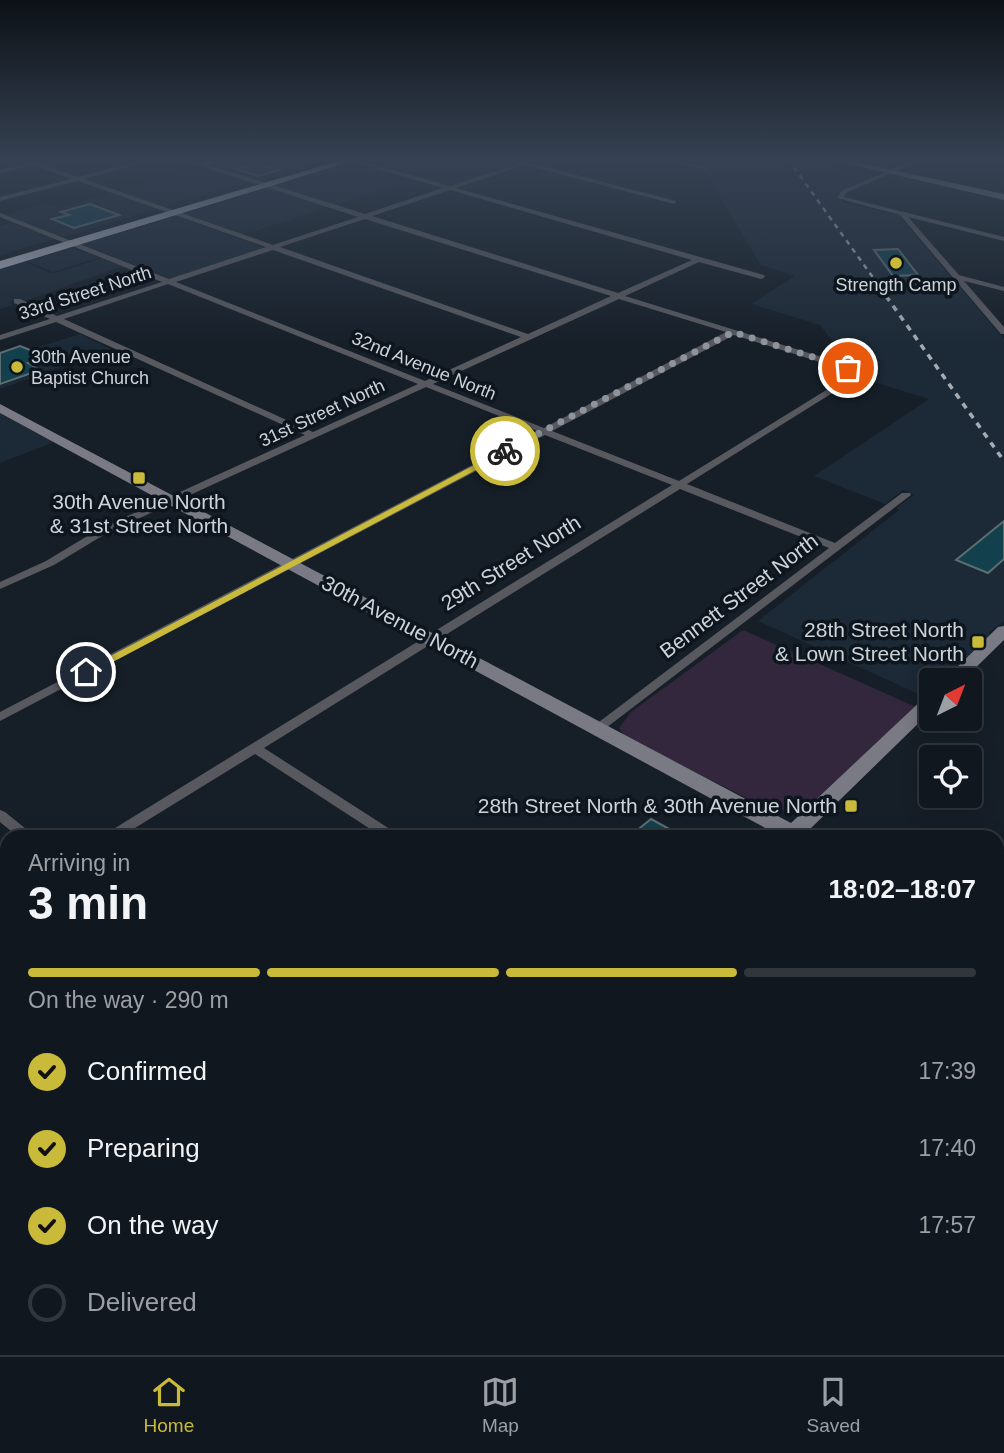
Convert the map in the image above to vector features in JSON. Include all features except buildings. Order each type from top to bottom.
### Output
[{"type":"highway","points":[[0,257],[130,222]]},
{"type":"highway","points":[[0,265],[66,241]]},
{"type":"street","name":"32nd Avenue North","points":[[18,222],[835,547]]},
{"type":"street","points":[[200,222],[528,337]]},
{"type":"street","name":"33rd Street North","points":[[0,338],[347,222]]},
{"type":"street","points":[[386,222],[733,332]]},
{"type":"street","points":[[570,222],[761,277]]},
{"type":"street","points":[[910,222],[1004,332]]},
{"type":"street","points":[[933,222],[1004,239]]},
{"type":"street","name":"31st Street North","points":[[1,584],[50,563],[103,531],[699,259]]},
{"type":"street","points":[[958,276],[1004,289]]},
{"type":"street","points":[[17,301],[312,435]]},
{"type":"street","points":[[0,717],[733,332]]},
{"type":"street","name":"29th Street North","points":[[122,830],[854,377],[848,368],[733,332]]},
{"type":"street","name":"30th Avenue North","points":[[0,408],[785,830]]},
{"type":"street","name":"Bennett Street North","points":[[597,728],[906,495]]},
{"type":"street","points":[[967,668],[1002,637]]},
{"type":"street","points":[[799,830],[919,713]]},
{"type":"street","points":[[255,748],[382,830]]},
{"type":"street","points":[[0,815],[19,830]]},
{"type":"shaded area","points":[[24,222],[113,222],[63,237]]},
{"type":"shaded area","points":[[154,222],[193,222],[266,248],[171,279],[81,244]]},
{"type":"shaded area","points":[[207,222],[283,222],[243,235]]},
{"type":"shaded area","points":[[735,222],[904,222],[1004,339],[1004,621],[989,632],[990,635],[956,668],[919,668],[919,694],[758,621],[899,510],[896,508],[914,495],[903,490],[885,504],[814,476],[929,399],[870,381],[875,378],[857,373],[820,325],[751,304],[795,276],[761,265]]},
{"type":"shaded area","points":[[12,223],[55,239],[0,255],[0,226]]},
{"type":"shaded area","points":[[70,248],[100,257],[53,272],[27,261]]},
{"type":"shaded area","points":[[102,258],[163,282],[120,267],[22,302],[10,302],[13,305],[0,309],[0,269],[24,261],[49,273],[56,273]]},
{"type":"shaded area","points":[[80,334],[111,349],[0,389],[0,359]]},
{"type":"shaded area","points":[[0,413],[54,442],[0,463]]},
{"type":"shaded area","points":[[743,630],[916,707],[803,811],[768,809],[626,737],[619,728],[631,712]]},
{"type":"railway","points":[[833,222],[887,297]]},
{"type":"railway","points":[[886,296],[1004,461]]},
{"type":"way so far","points":[[505,451],[733,332],[848,368]]},
{"type":"place","name":"Strength Camp","points":[[896,263]]},
{"type":"place","name":"30th Avenue Baptist Church","points":[[17,367]]},
{"type":"place","name":"30th Avenue North & 31st Street North","points":[[139,478]]},
{"type":"place","name":"28th Street North & Lown Street North","points":[[978,642]]},
{"type":"place","name":"28th Street North & 30th Avenue North","points":[[851,806]]},
{"type":"route","points":[[86,672],[505,451]]}]
